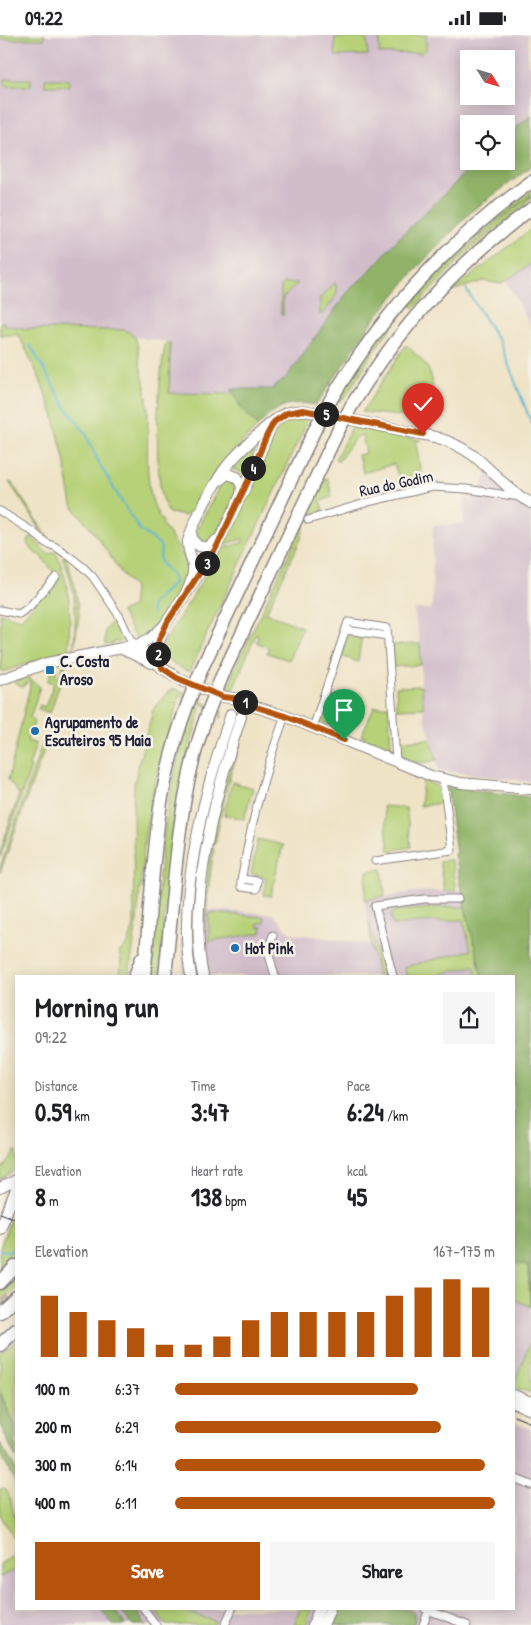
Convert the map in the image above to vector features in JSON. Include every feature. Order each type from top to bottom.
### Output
[{"type":"highway","points":[[144,975],[157,837],[162,801],[175,743],[202,668],[316,427],[330,401],[367,343],[391,312],[420,279],[476,225],[531,182]]},
{"type":"highway","points":[[165,975],[176,851],[183,803],[193,756],[222,676],[338,431],[352,405],[392,345],[439,289],[482,248],[531,209]]},
{"type":"highway","points":[[171,913],[175,960],[174,975]]},
{"type":"highway","points":[[135,975],[147,949]]},
{"type":"highway","points":[[0,1283],[15,1267]]},
{"type":"highway","points":[[0,1313],[15,1298]]},
{"type":"highway","points":[[0,1345],[15,1331]]},
{"type":"main road","points":[[187,592],[193,568],[188,543],[191,533],[216,484],[226,468],[262,431],[287,413],[303,410],[443,439],[458,445],[472,455],[499,481],[531,503]]},
{"type":"main road","points":[[1,678],[47,663],[121,649],[151,639],[168,621],[213,553],[274,422]]},
{"type":"main road","points":[[216,484],[224,476],[237,477],[242,486],[240,496]]},
{"type":"main road","points":[[191,533],[196,545],[206,547],[214,544],[220,535]]},
{"type":"main road","points":[[162,668],[158,654],[158,645],[168,621]]},
{"type":"main road","points":[[137,645],[162,668]]},
{"type":"main road","points":[[121,649],[162,668],[177,678],[223,697],[242,699],[245,711],[217,798],[204,871],[198,928],[202,975]]},
{"type":"main road","points":[[223,697],[230,711],[237,718],[245,711],[260,708],[285,716],[443,779],[461,783],[531,789]]},
{"type":"main road","points":[[191,975],[188,920],[197,844],[210,782],[231,703],[235,699]]},
{"type":"main road","points":[[0,1188],[15,1180]]},
{"type":"main road","points":[[0,1229],[15,1192]]},
{"type":"main road","points":[[515,1395],[531,1402]]},
{"type":"main road","points":[[515,1403],[531,1410]]},
{"type":"main road","points":[[312,1625],[319,1610]]},
{"type":"main road","points":[[323,1625],[330,1610]]},
{"type":"street","name":"Rua do Godim","points":[[308,520],[372,501],[432,487],[466,489],[520,497]]},
{"type":"street","points":[[0,511],[73,559],[93,577],[120,617],[131,641],[137,645]]},
{"type":"street","points":[[0,610],[20,614],[29,607],[56,577]]},
{"type":"street","points":[[313,728],[346,630],[388,636],[396,761]]},
{"type":"street","points":[[242,879],[252,822],[269,762],[285,716]]},
{"type":"street","points":[[375,861],[452,850],[443,779]]},
{"type":"street","points":[[394,975],[375,906],[424,899],[458,899]]},
{"type":"street","points":[[273,935],[268,951],[275,975]]},
{"type":"street","points":[[515,1478],[531,1485]]},
{"type":"street","points":[[145,1610],[156,1625]]},
{"type":"street","points":[[225,1625],[232,1610]]},
{"type":"street","points":[[423,1625],[427,1610]]},
{"type":"street","points":[[429,1610],[467,1625]]},
{"type":"street","points":[[446,1617],[449,1610]]},
{"type":"shaded area","points":[[0,35],[528,35],[528,65],[531,65],[531,116],[515,129],[515,115],[460,115],[460,170],[469,170],[350,289],[289,375],[274,387],[275,389],[232,389],[232,394],[169,393],[169,342],[134,337],[0,335]]},
{"type":"shaded area","points":[[531,259],[531,326],[504,277]]},
{"type":"shaded area","points":[[488,471],[531,505],[531,782],[438,770],[436,754],[425,718],[421,686],[421,652],[414,609],[432,609],[433,525],[464,524],[464,492],[480,490]]},
{"type":"shaded area","points":[[531,797],[531,1393],[515,1387],[515,975],[183,975],[183,948],[181,947],[184,908],[273,914],[290,933],[371,944],[365,900],[414,892],[461,890],[454,854]]},
{"type":"shaded area","points":[[515,1423],[531,1429],[531,1625],[0,1625],[0,1570],[15,1562],[15,1610],[515,1610]]},
{"type":"green space","points":[[0,35],[44,35],[44,39],[0,39]]},
{"type":"green space","points":[[379,35],[426,35],[426,50],[421,53],[379,54]]},
{"type":"green space","points":[[335,38],[364,38],[367,41],[368,55],[335,56]]},
{"type":"green space","points":[[5,79],[31,79],[31,86],[5,86]]},
{"type":"green space","points":[[45,79],[69,79],[69,86],[45,86]]},
{"type":"green space","points":[[531,116],[531,167],[472,211],[418,267],[373,321],[316,405],[297,403],[283,406],[258,426],[242,410],[232,389],[274,389],[285,379],[350,289],[469,170],[515,170],[515,129]]},
{"type":"green space","points":[[531,191],[531,195],[470,243],[420,293],[381,341],[344,399],[337,402],[377,341],[423,286],[475,235]]},
{"type":"green space","points":[[531,196],[531,200],[466,253],[414,308],[411,305],[468,247]]},
{"type":"green space","points":[[531,229],[531,264],[501,284],[483,281],[452,291]]},
{"type":"green space","points":[[284,283],[298,283],[283,298],[283,316],[281,314],[281,286]]},
{"type":"green space","points":[[335,283],[337,287],[336,295],[320,315],[320,298]]},
{"type":"green space","points":[[0,322],[4,322],[4,325],[28,329],[123,330],[133,335],[137,343],[147,398],[148,479],[151,495],[156,510],[163,522],[162,524],[184,556],[187,571],[190,571],[183,590],[170,609],[154,626],[137,638],[134,636],[121,612],[132,607],[134,588],[93,531],[72,506],[64,458],[53,414],[39,377],[19,335],[0,335]]},
{"type":"green space","points":[[166,343],[170,343],[169,393],[231,394],[232,389],[242,410],[258,426],[217,469],[194,510],[184,516],[170,514],[164,502],[160,483],[158,404]]},
{"type":"green space","points":[[406,345],[424,363],[432,377],[433,385],[428,419],[362,412]]},
{"type":"green space","points":[[300,418],[309,418],[189,672],[170,661],[165,652],[165,641],[222,549],[244,542],[243,539],[224,544],[250,492],[272,437],[284,424]]},
{"type":"green space","points":[[352,427],[421,440],[416,442],[422,483],[402,487],[394,464],[363,473],[358,455],[366,453],[362,435],[356,437],[338,462],[335,459]]},
{"type":"green space","points":[[261,436],[245,477],[239,471],[231,469]]},
{"type":"green space","points":[[325,478],[328,479],[332,497],[321,501],[323,511],[311,516],[306,521],[300,541],[266,613],[302,627],[289,660],[267,653],[269,648],[256,642],[259,636],[256,634],[233,689],[228,687],[232,674]]},
{"type":"green space","points":[[227,479],[234,481],[239,490],[216,537],[210,542],[204,542],[197,537],[197,529],[221,483]]},
{"type":"green space","points":[[9,482],[12,483],[48,540]]},
{"type":"green space","points":[[31,536],[48,554],[55,551],[65,576],[70,613],[68,654],[34,661],[1,671],[0,613],[21,619],[58,577],[39,554],[37,555],[27,544]]},
{"type":"green space","points":[[62,557],[66,557],[75,586],[78,604],[79,616],[73,653],[75,604],[71,580]]},
{"type":"green space","points":[[114,620],[124,639],[121,642],[105,645],[105,630]]},
{"type":"green space","points":[[352,634],[362,635],[358,662],[341,656],[347,637]]},
{"type":"green space","points":[[420,644],[421,665],[393,667],[392,645]]},
{"type":"green space","points":[[66,665],[50,713],[38,709],[40,705],[45,707],[54,683],[48,681],[52,671],[57,670],[55,675],[59,676],[63,666]]},
{"type":"green space","points":[[28,677],[40,687],[30,718],[34,722],[27,741],[36,744],[29,766],[31,767],[0,858],[0,852],[19,794],[8,780],[31,680],[22,687],[14,683]]},
{"type":"green space","points":[[421,686],[424,708],[397,709],[396,687]]},
{"type":"green space","points":[[176,689],[222,711],[221,719],[218,711],[180,695],[159,767],[145,834],[137,921],[129,975],[120,975],[121,961],[119,952],[128,944],[134,925],[134,784],[153,710],[171,690]]},
{"type":"green space","points":[[327,696],[352,704],[342,728],[331,723],[328,725],[320,719]]},
{"type":"green space","points":[[194,706],[201,709],[183,769],[175,813],[159,975],[151,975],[166,817],[183,739]]},
{"type":"green space","points":[[389,706],[391,747],[387,751],[361,736],[374,707]]},
{"type":"green space","points":[[430,739],[437,760],[417,762],[408,760],[399,754],[398,741]]},
{"type":"green space","points":[[43,742],[47,742],[0,873],[0,868]]},
{"type":"green space","points":[[237,744],[240,745],[227,786],[215,844],[212,844],[222,793]]},
{"type":"green space","points":[[423,780],[439,787],[442,803],[420,806]]},
{"type":"green space","points":[[232,782],[253,788],[244,819],[224,815]]},
{"type":"green space","points":[[447,787],[531,797],[531,1306],[528,1265],[515,1263],[515,975],[482,975],[461,890],[454,854],[456,853]]},
{"type":"green space","points":[[383,806],[406,808],[411,847],[389,851]]},
{"type":"green space","points":[[258,839],[283,845],[271,896],[264,895],[266,877],[251,874]]},
{"type":"green space","points":[[211,848],[214,849],[205,928],[209,975],[207,975],[202,929]]},
{"type":"green space","points":[[451,860],[456,891],[444,891],[439,861]]},
{"type":"green space","points":[[382,869],[385,896],[365,900],[367,871]]},
{"type":"green space","points":[[465,907],[482,975],[477,975],[474,966],[437,975],[407,975],[404,967],[471,950],[463,920],[393,925],[391,915],[394,911]]},
{"type":"green space","points":[[209,913],[264,917],[264,923],[257,923],[258,927],[262,927],[261,933],[209,941]]},
{"type":"green space","points":[[369,921],[383,975],[378,975],[370,938]]},
{"type":"green space","points":[[15,1151],[15,1170],[0,1180],[0,1168],[4,1167]]},
{"type":"green space","points":[[15,1206],[15,1253],[0,1269],[0,1248]]},
{"type":"green space","points":[[515,1263],[528,1265],[531,1307],[515,1299]]},
{"type":"green space","points":[[15,1277],[15,1289],[0,1304],[0,1293]]},
{"type":"green space","points":[[15,1341],[15,1426],[0,1392],[0,1354]]},
{"type":"green space","points":[[531,1341],[531,1393],[515,1387],[515,1381]]},
{"type":"green space","points":[[0,1392],[15,1426],[15,1456],[0,1425]]},
{"type":"green space","points":[[0,1443],[15,1467],[15,1482],[0,1454]]},
{"type":"green space","points":[[5,1488],[12,1505],[15,1521],[15,1534],[13,1538],[0,1514],[0,1489]]},
{"type":"green space","points":[[15,1552],[15,1570],[0,1577],[0,1564]]},
{"type":"green space","points":[[102,1610],[115,1610],[126,1625],[113,1625]]},
{"type":"green space","points":[[121,1610],[136,1610],[146,1625],[132,1625]]},
{"type":"green space","points":[[155,1610],[187,1610],[187,1612],[215,1621],[213,1625],[166,1625]]},
{"type":"green space","points":[[300,1610],[312,1610],[306,1625],[294,1625]]},
{"type":"green space","points":[[337,1610],[410,1610],[414,1614],[413,1625],[330,1625]]},
{"type":"waterway","points":[[466,289],[500,343],[531,422]]},
{"type":"waterway","points":[[30,345],[65,406],[85,432],[100,465],[140,530],[161,547],[160,560],[172,575],[174,583],[152,604],[153,614]]},
{"type":"waterway","points":[[0,1250],[11,1252],[15,1246]]},
{"type":"tunnel","points":[[0,1296],[15,1308]]},
{"type":"tram line","points":[[0,1213],[15,1219]]},
{"type":"tram line","points":[[515,1416],[531,1423]]},
{"type":"place","name":"C. Costa Aroso","points":[[50,670]]},
{"type":"place","name":"Agrupamento de Escuteiros 95 Maia","points":[[35,731]]},
{"type":"place","name":"Hot Pink","points":[[235,948]]},
{"type":"route","points":[[344,740],[285,716],[250,705],[242,699],[223,697],[177,678],[162,668],[157,649],[158,645],[168,621],[216,548],[220,535],[249,479],[266,437],[274,422],[280,417],[287,413],[303,410],[423,434]]}]
